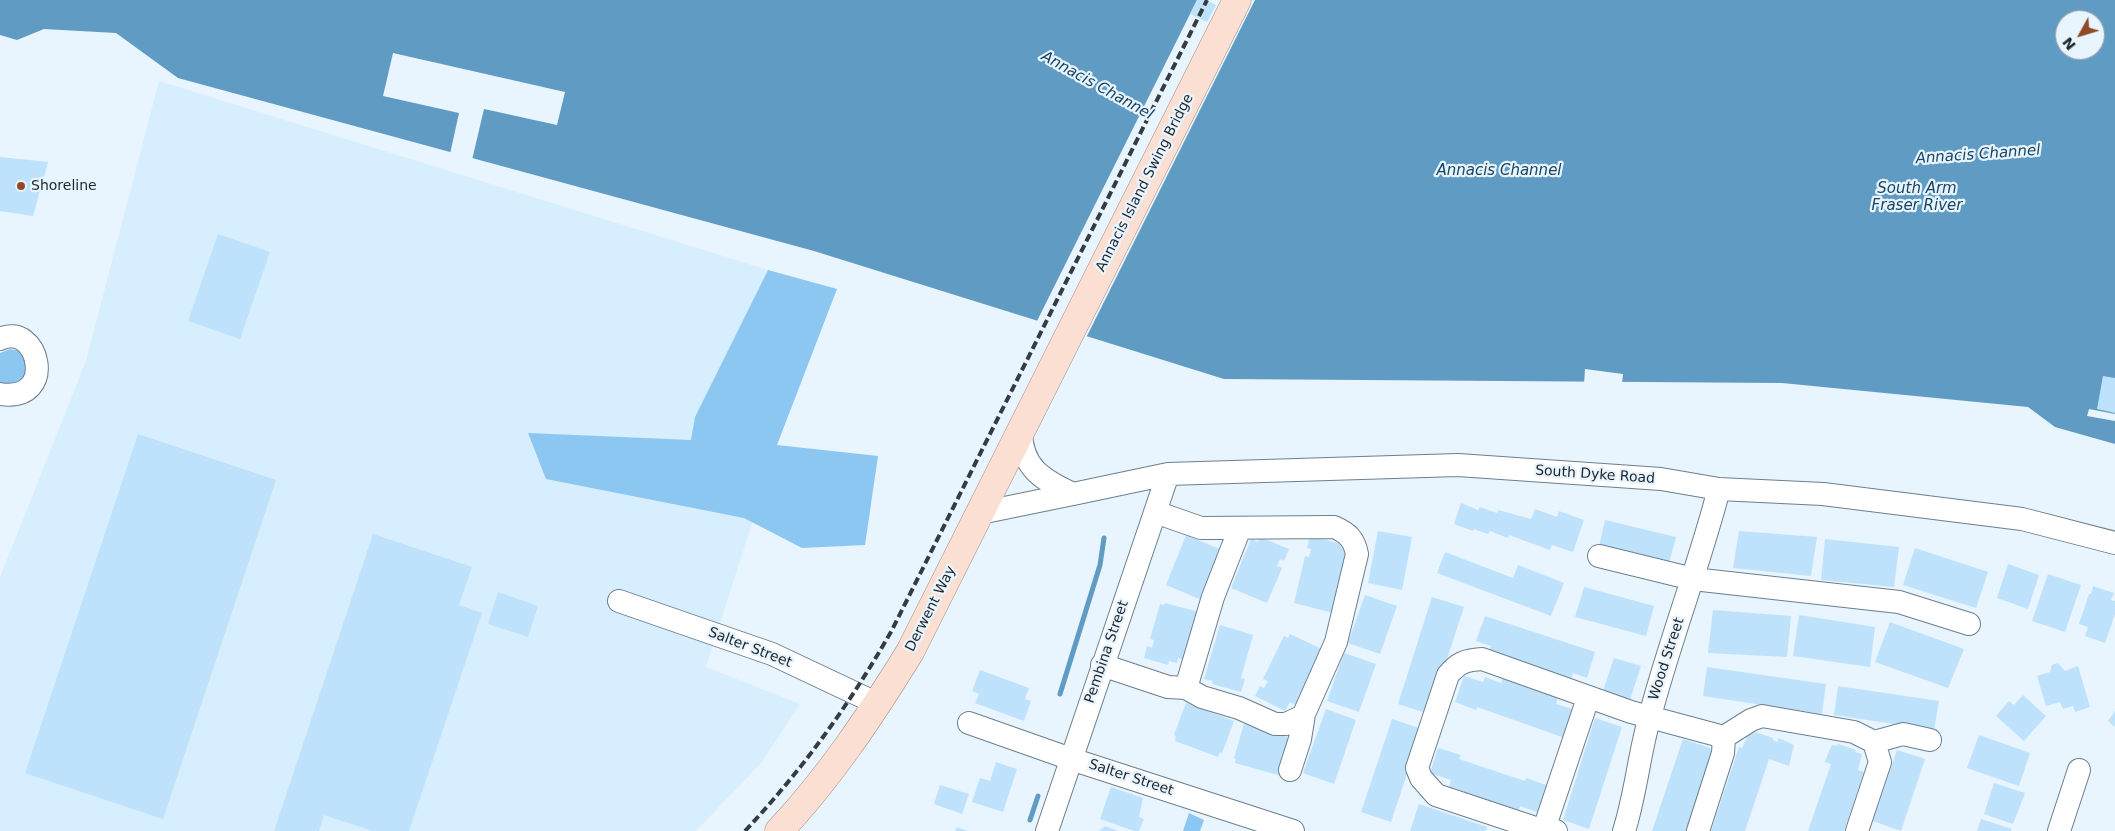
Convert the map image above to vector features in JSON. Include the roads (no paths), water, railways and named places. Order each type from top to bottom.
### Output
[{"type":"main road","name":"Annacis Island Swing Bridge","points":[[1053,366],[1236,0]]},
{"type":"main road","name":"Derwent Way","points":[[779,831],[798,811],[846,751],[910,652],[1053,366]]},
{"type":"street","points":[[0,339],[12,336],[21,339],[29,345],[38,362],[34,381],[28,389],[19,394],[9,396],[0,394]]},
{"type":"street","points":[[1021,430],[1021,444],[1033,468],[1042,478],[1073,494]]},
{"type":"street","name":"South Dyke Road","points":[[980,512],[1168,474],[1458,465],[1660,480],[1719,490],[1823,494],[2022,519],[2115,543]]},
{"type":"street","name":"Pembina Street","points":[[1047,831],[1168,474]]},
{"type":"street","name":"Wood Street","points":[[1624,831],[1632,804],[1649,717],[1719,490]]},
{"type":"street","points":[[1155,512],[1202,528],[1334,527],[1346,532],[1355,542],[1357,554],[1336,642],[1303,716],[1300,740],[1290,770]]},
{"type":"street","points":[[1186,688],[1213,597],[1240,528]]},
{"type":"street","points":[[1599,556],[1693,579],[1899,602],[1969,624]]},
{"type":"street","name":"Salter Street","points":[[619,601],[772,654],[878,704]]},
{"type":"street","points":[[1588,698],[1550,830],[1532,827],[1436,795],[1422,778],[1417,768],[1448,675],[1458,663],[1482,659],[1576,691],[1588,698],[1724,737],[1751,720],[1762,716],[1854,732],[1874,742],[1903,734],[1930,740]]},
{"type":"street","points":[[1102,665],[1168,687],[1186,688],[1202,697],[1239,708],[1275,724],[1286,724],[1303,716]]},
{"type":"street","name":"Salter Street","points":[[969,723],[1072,759],[1293,831]]},
{"type":"street","points":[[1698,831],[1722,753],[1724,737]]},
{"type":"street","points":[[1857,831],[1880,762],[1874,742]]},
{"type":"street","points":[[2059,831],[2079,770]]},
{"type":"water","name":"South Arm Fraser River","points":[[0,0],[2115,0],[2115,444],[2055,427],[2028,407],[1782,383],[1224,379],[814,251],[178,78],[116,33],[44,29],[17,40],[0,35]]},
{"type":"waterway","points":[[1060,694],[1100,565],[1104,538]]},
{"type":"waterway","points":[[1030,820],[1038,796]]},
{"type":"railway","points":[[745,831],[806,760],[842,710],[892,630],[1207,0]]},
{"type":"place","name":"Shoreline","points":[[21,186]]},
{"type":"water label","name":"Annacis Channel","points":[[1097,86]]},
{"type":"water label","name":"Annacis Channel","points":[[1978,155]]},
{"type":"water label","name":"Annacis Channel","points":[[1499,171]]}]
